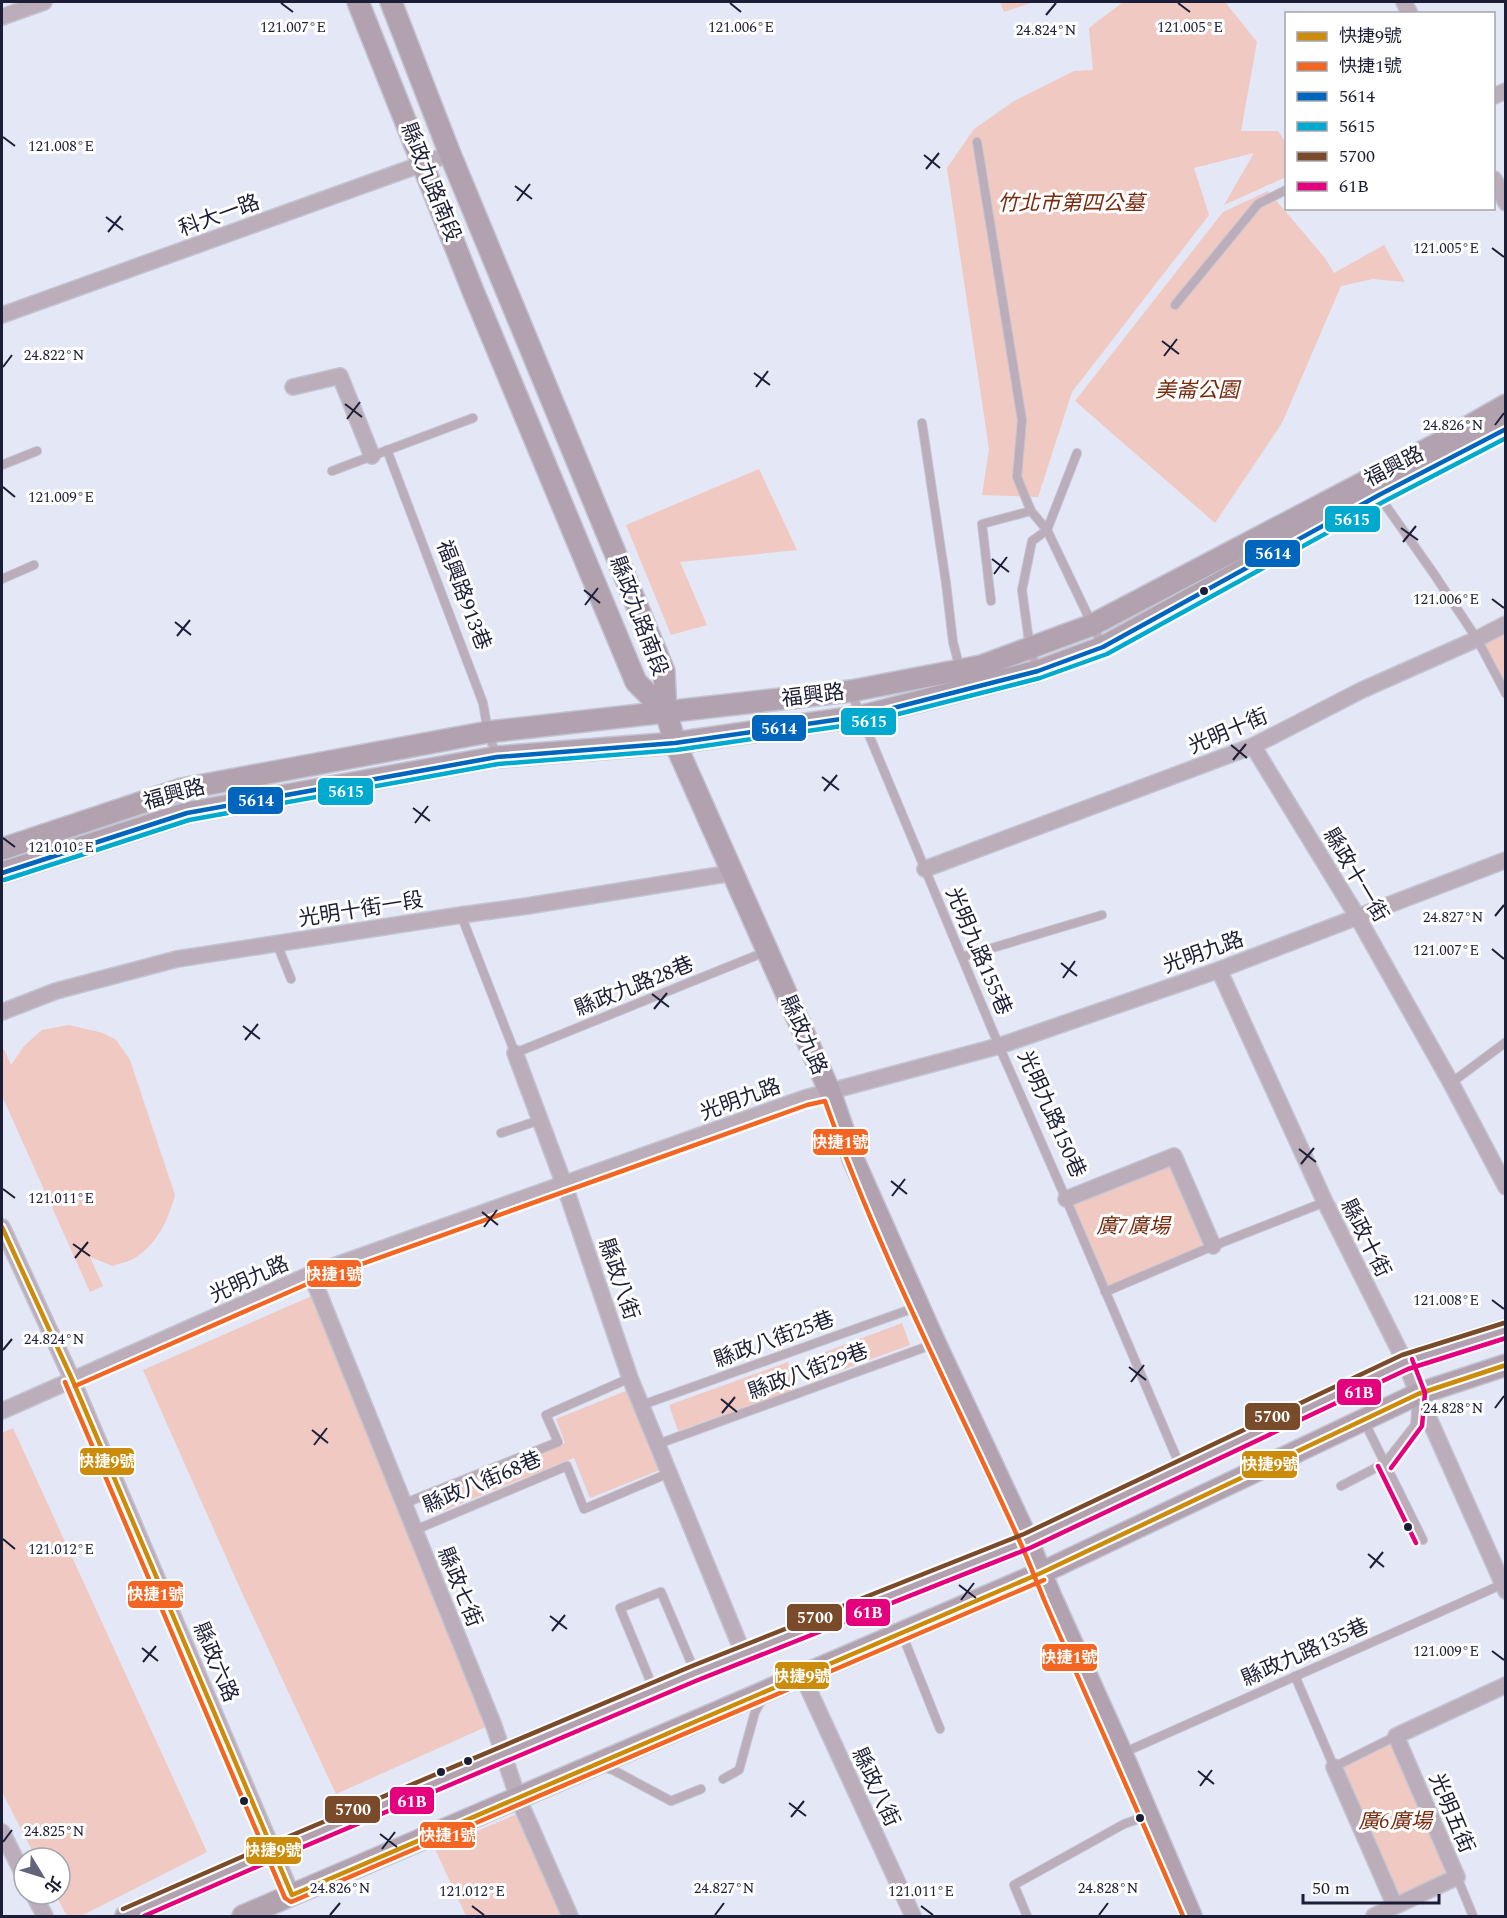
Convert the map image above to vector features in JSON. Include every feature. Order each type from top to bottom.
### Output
[{"type":"street","points":[[2,17],[44,2]]},
{"type":"street","name":"縣政九路南段","points":[[358,2],[473,291],[636,682],[666,712]]},
{"type":"street","name":"縣政九路南段","points":[[391,2],[450,154],[664,671],[666,712]]},
{"type":"street","name":"科大一路","points":[[2,315],[450,154]]},
{"type":"street","points":[[1495,181],[1506,203]]},
{"type":"street","points":[[293,387],[340,376],[372,456]]},
{"type":"street","name":"福興路","points":[[2,873],[187,813],[496,757],[675,743],[862,716],[1038,671],[1102,647],[1373,488],[1445,440],[1506,405]]},
{"type":"street","name":"福興路","points":[[2,849],[182,789],[488,732],[851,691],[981,666],[1092,625],[1373,488],[1506,429]]},
{"type":"street","name":"光明十街","points":[[925,869],[1253,746],[1362,690],[1506,624]]},
{"type":"street","name":"縣政九路","points":[[666,712],[675,743],[830,1092],[854,1161],[1122,1754],[1191,1917]]},
{"type":"street","name":"縣政十一街","points":[[1253,746],[1357,916],[1506,1186]]},
{"type":"street","name":"光明九路","points":[[2,1411],[311,1274],[805,1098],[999,1046],[1219,970],[1506,860]]},
{"type":"street","name":"光明十街一段","points":[[2,1012],[56,991],[177,959],[732,873]]},
{"type":"street","name":"縣政十街","points":[[1219,970],[1325,1202],[1405,1362],[1504,1587]]},
{"type":"street","name":"縣政八街","points":[[515,1053],[564,1184],[630,1378],[743,1653]]},
{"type":"street","name":"光明九路150巷","points":[[1066,1199],[1174,1156],[1213,1246]]},
{"type":"street","name":"縣政六路","points":[[2,1227],[72,1379],[292,1895]]},
{"type":"street","name":"縣政七街","points":[[311,1274],[494,1726],[518,1798],[570,1917]]},
{"type":"street","points":[[126,1917],[274,1851],[743,1653],[1027,1541],[1405,1362],[1506,1330]]},
{"type":"street","points":[[243,1917],[1041,1573],[1418,1394],[1506,1365]]},
{"type":"street","name":"縣政八街","points":[[802,1675],[913,1917]]},
{"type":"street","points":[[1396,1736],[1506,1685]]},
{"type":"street","name":"光明五街","points":[[1374,1917],[1457,1876],[1396,1736]]},
{"type":"street","points":[[1334,1767],[1395,1906]]},
{"type":"street","points":[[2,1832],[12,1852]]},
{"type":"lane","points":[[977,142],[1022,420],[1017,477],[1031,511],[1047,530],[1102,647]]},
{"type":"lane","points":[[1175,304],[1258,204],[1285,191]]},
{"type":"lane","points":[[332,471],[473,418]]},
{"type":"lane","points":[[922,423],[946,583],[952,642],[960,670]]},
{"type":"lane","name":"福興路913巷","points":[[387,450],[483,703],[488,732],[496,757]]},
{"type":"lane","points":[[2,465],[37,451]]},
{"type":"lane","points":[[1038,671],[1030,649],[1022,590],[1032,542],[1047,530],[1077,453]]},
{"type":"lane","points":[[1373,488],[1434,574],[1476,639],[1506,694]]},
{"type":"lane","points":[[991,600],[982,524],[1031,511]]},
{"type":"lane","points":[[2,579],[34,565]]},
{"type":"lane","name":"光明九路155巷","points":[[851,691],[999,1046]]},
{"type":"lane","name":"縣政八街","points":[[461,915],[515,1053]]},
{"type":"lane","points":[[962,957],[1102,915]]},
{"type":"lane","points":[[277,944],[291,979]]},
{"type":"lane","name":"縣政九路28巷","points":[[515,1053],[766,952]]},
{"type":"lane","points":[[1451,1083],[1506,1042]]},
{"type":"lane","name":"光明九路150巷","points":[[999,1046],[1181,1468]]},
{"type":"lane","points":[[501,1134],[540,1120]]},
{"type":"lane","points":[[1105,1292],[1325,1202]]},
{"type":"lane","name":"縣政八街25巷","points":[[642,1405],[919,1307]]},
{"type":"lane","name":"縣政八街29巷","points":[[658,1444],[935,1343]]},
{"type":"lane","name":"縣政八街68巷","points":[[403,1504],[558,1442],[546,1415],[630,1378]]},
{"type":"lane","points":[[1341,1486],[1385,1463],[1414,1425],[1418,1394]]},
{"type":"lane","points":[[1364,1419],[1423,1540]]},
{"type":"lane","name":"縣政八街68巷","points":[[415,1530],[567,1466],[584,1509],[670,1472]]},
{"type":"lane","name":"縣政九路135巷","points":[[1122,1754],[1294,1676],[1504,1587]]},
{"type":"lane","points":[[655,1690],[620,1608],[662,1592],[696,1673]]},
{"type":"lane","points":[[902,1632],[940,1729]]},
{"type":"lane","points":[[1294,1676],[1334,1767],[1396,1736]]},
{"type":"lane","points":[[723,1779],[739,1770],[755,1712],[768,1690]]},
{"type":"lane","points":[[594,1765],[613,1770],[671,1801],[701,1789]]},
{"type":"lane","points":[[1027,1917],[1014,1885],[1124,1824],[1148,1815]]},
{"type":"lane","points":[[1457,1876],[1473,1917]]},
{"type":"green space","points":[[1000,2],[1034,2],[1004,12]]},
{"type":"green space","name":"竹北市第四公墓","points":[[1123,2],[1225,2],[1257,42],[1241,131],[1278,131],[1285,142],[1285,177],[1224,205],[1254,153],[1194,168],[1209,215],[1072,392],[1038,497],[982,495],[989,449],[947,168],[974,129],[1014,101],[1074,71],[1093,70],[1089,28]]},
{"type":"green space","name":"美崙公園","points":[[1268,191],[1325,258],[1334,273],[1384,245],[1405,282],[1373,279],[1341,286],[1282,423],[1215,523],[1075,401],[1223,212]]},
{"type":"green space","points":[[759,469],[797,550],[680,562],[707,625],[671,635],[626,525]]},
{"type":"green space","points":[[1505,624],[1505,694],[1477,639]]},
{"type":"green space","points":[[69,1025],[103,1033],[116,1040],[130,1060],[175,1195],[156,1238],[135,1258],[113,1266],[90,1257],[103,1286],[90,1292],[2,1096],[2,1050],[4,1049],[11,1065],[24,1046],[42,1030]]},
{"type":"green space","name":"廣7廣場","points":[[1174,1156],[1213,1246],[1105,1292],[1066,1199]]},
{"type":"green space","points":[[314,1295],[488,1726],[336,1794],[243,1595],[143,1370]]},
{"type":"green space","points":[[902,1323],[910,1345],[812,1381],[804,1360]]},
{"type":"green space","points":[[788,1362],[797,1389],[678,1431],[669,1405]]},
{"type":"green space","points":[[628,1390],[660,1470],[590,1498],[574,1458],[428,1517],[422,1501],[565,1443],[556,1419]]},
{"type":"green space","points":[[13,1428],[207,1852],[81,1916],[67,1916],[62,1906],[72,1906],[72,1846],[30,1846],[2,1792],[2,1433]]},
{"type":"green space","name":"廣6廣場","points":[[1396,1736],[1457,1877],[1395,1906],[1334,1767]]},
{"type":"green space","points":[[524,1811],[570,1916],[466,1916],[435,1849]]},
{"type":"transit line","name":"5614","points":[[2,873],[187,813],[497,757],[675,743],[862,716],[1038,671],[1103,647],[1379,495],[1506,429]]},
{"type":"transit line","name":"5615","points":[[4,880],[189,820],[498,764],[676,750],[863,723],[1040,678],[1107,654],[1383,502],[1506,438]]},
{"type":"transit line","name":"快捷1號","points":[[75,1386],[314,1281],[807,1105],[825,1101],[867,1211],[1019,1540],[1183,1916]]},
{"type":"transit line","name":"快捷9號","points":[[2,1227],[72,1379],[292,1895],[1041,1573],[1418,1394],[1506,1365]]},
{"type":"transit line","name":"5700","points":[[123,1909],[692,1666],[1024,1534],[1402,1355],[1504,1323]]},
{"type":"transit line","name":"61B","points":[[144,1916],[698,1680],[1030,1548],[1408,1369],[1506,1338]]},
{"type":"transit line","name":"61B","points":[[1391,1468],[1422,1426],[1425,1393],[1412,1359]]},
{"type":"transit line","name":"快捷1號","points":[[65,1382],[285,1898],[291,1902],[1044,1580]]},
{"type":"transit line","name":"61B","points":[[1378,1466],[1416,1543]]}]
